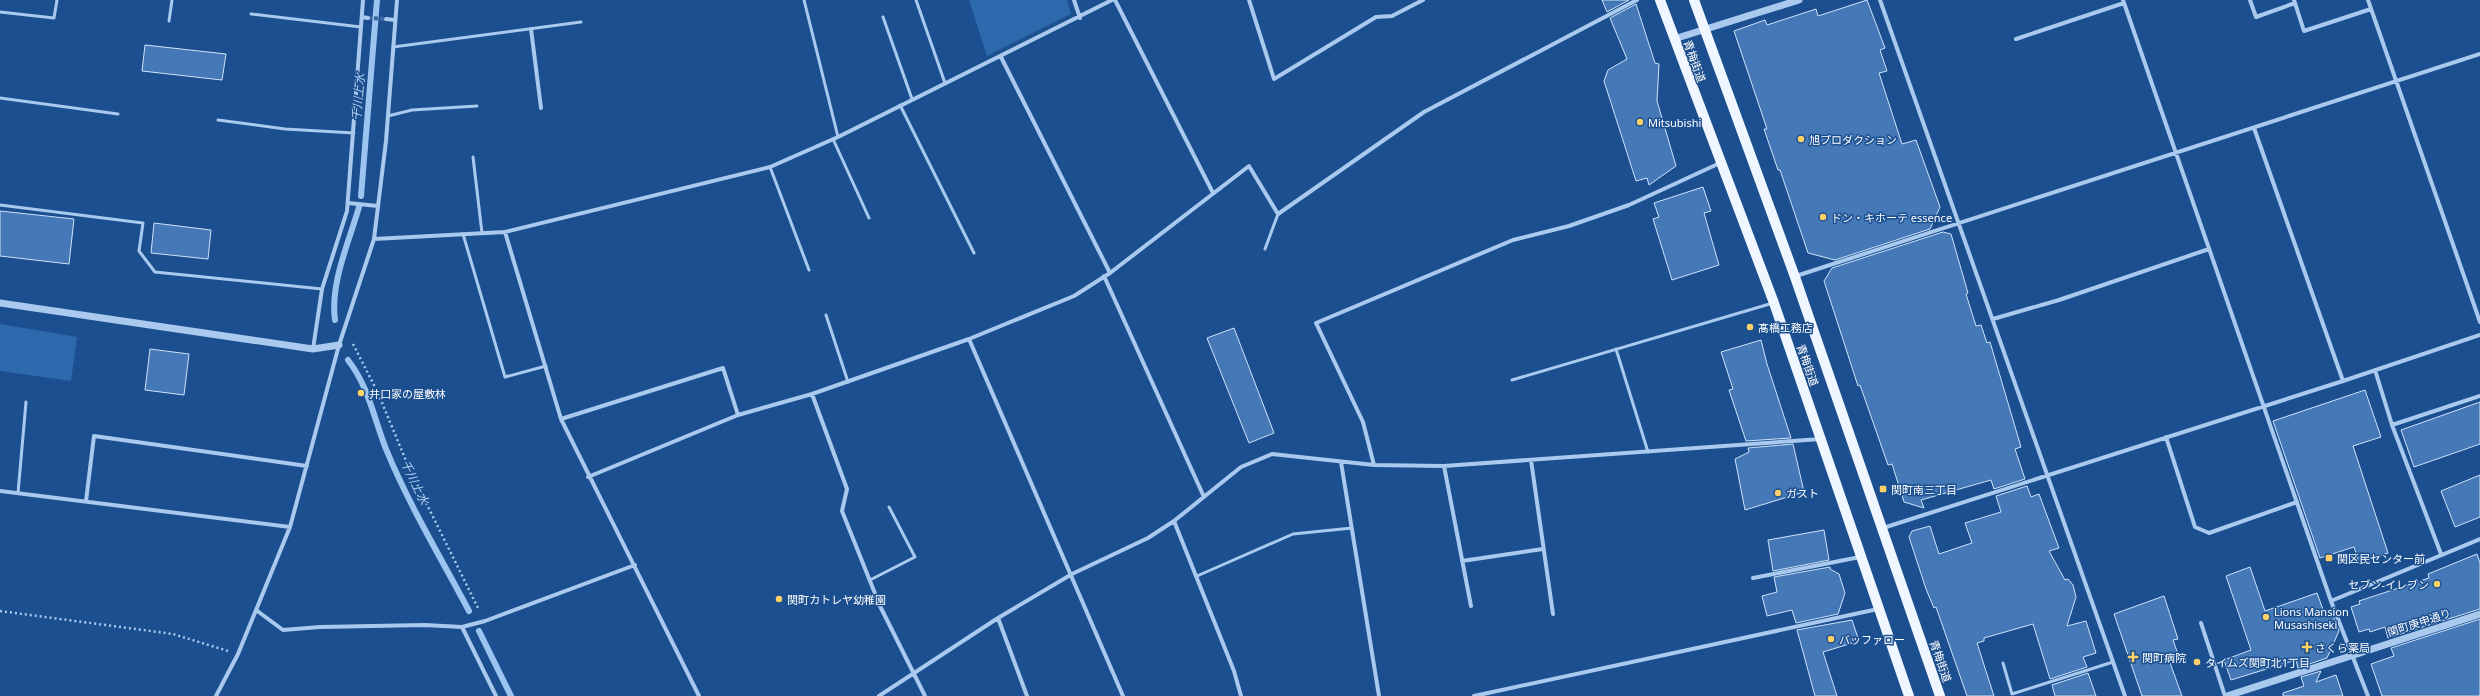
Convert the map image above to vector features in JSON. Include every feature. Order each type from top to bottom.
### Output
[{"type":"main road","name":"青梅街道","points":[[1660,0],[1720,163],[1774,303],[1909,696]]},
{"type":"main road","name":"青梅街道","points":[[1694,0],[1795,276],[1940,696]]},
{"type":"street","points":[[313,349],[322,289],[348,203],[355,133],[363,0]]},
{"type":"street","points":[[216,696],[238,654],[290,527],[339,345],[374,239],[386,141],[397,0]]},
{"type":"street","points":[[1074,0],[1080,18]]},
{"type":"street","points":[[374,239],[505,232],[770,166],[835,138],[1080,18],[1112,0]]},
{"type":"street","points":[[1115,0],[1213,193]]},
{"type":"street","points":[[1249,0],[1274,79],[1376,18],[1392,16],[1423,0]]},
{"type":"street","points":[[588,477],[738,415],[848,382],[969,339],[1074,296],[1110,273],[1249,166],[1278,214],[1424,112],[1637,0]]},
{"type":"street","points":[[1674,39],[1799,0]]},
{"type":"street","points":[[1880,0],[2125,696]]},
{"type":"street","points":[[2250,0],[2256,16],[2294,2],[2304,31],[2371,9]]},
{"type":"street","points":[[2368,0],[2480,322]]},
{"type":"street","points":[[2016,39],[2123,1],[2174,153],[2265,405],[2331,601],[2351,656],[2368,696]]},
{"type":"street","points":[[362,17],[368,18]]},
{"type":"street","points":[[386,20],[395,20]]},
{"type":"street","points":[[531,29],[541,108]]},
{"type":"street","points":[[1795,276],[2480,54]]},
{"type":"street","points":[[1001,57],[1110,273]]},
{"type":"street","points":[[2254,128],[2343,381]]},
{"type":"street","points":[[1374,465],[1363,422],[1316,323],[1514,240],[1569,226],[1629,206],[1720,163]]},
{"type":"street","points":[[348,203],[378,206]]},
{"type":"street","points":[[505,232],[561,419],[588,477],[635,565],[699,696]]},
{"type":"street","points":[[1993,320],[2060,300],[2209,249]]},
{"type":"street","points":[[1104,276],[1204,497]]},
{"type":"street","points":[[0,303],[313,349],[339,345]]},
{"type":"street","points":[[1881,528],[2343,381],[2480,335]]},
{"type":"street","points":[[969,339],[1072,574],[1123,696]]},
{"type":"street","points":[[561,419],[723,368],[738,415]]},
{"type":"street","points":[[2375,370],[2392,425],[2441,554]]},
{"type":"street","points":[[812,394],[847,489],[842,511],[880,606],[915,673],[925,696]]},
{"type":"street","points":[[2392,425],[2480,396]]},
{"type":"street","points":[[86,501],[94,436],[307,466]]},
{"type":"street","points":[[2166,437],[2195,527],[2209,532],[2297,502]]},
{"type":"street","points":[[879,696],[998,618],[1072,574],[1148,538],[1174,521],[1241,467],[1272,454],[1374,465],[1444,466],[1821,439]]},
{"type":"street","points":[[1531,460],[1553,614]]},
{"type":"street","points":[[1341,462],[1379,696]]},
{"type":"street","points":[[1444,466],[1471,606]]},
{"type":"street","points":[[0,491],[290,527]]},
{"type":"street","points":[[1174,521],[1241,696]]},
{"type":"street","points":[[2331,601],[2480,539]]},
{"type":"street","points":[[1462,561],[1543,549]]},
{"type":"street","points":[[1753,578],[1860,557]]},
{"type":"street","points":[[256,610],[283,630],[320,627],[462,627],[485,621],[635,565]]},
{"type":"street","points":[[1474,696],[1489,694],[1878,609]]},
{"type":"street","name":"関町庚申通り","points":[[2226,696],[2480,614]]},
{"type":"street","points":[[998,618],[1027,696]]},
{"type":"street","points":[[2201,623],[2226,696]]},
{"type":"street","points":[[462,627],[496,696]]},
{"type":"lane","points":[[0,12],[54,18],[57,0]]},
{"type":"lane","points":[[169,20],[172,0]]},
{"type":"lane","points":[[804,0],[835,138],[869,218]]},
{"type":"lane","points":[[916,0],[945,83]]},
{"type":"lane","points":[[252,14],[361,27]]},
{"type":"lane","points":[[883,17],[912,99]]},
{"type":"lane","points":[[393,47],[581,22]]},
{"type":"lane","points":[[0,98],[118,114]]},
{"type":"lane","points":[[900,105],[974,253]]},
{"type":"lane","points":[[388,116],[412,110],[477,106]]},
{"type":"lane","points":[[218,120],[285,129],[355,133]]},
{"type":"lane","points":[[473,157],[482,233]]},
{"type":"lane","points":[[770,166],[809,270]]},
{"type":"lane","points":[[0,204],[143,223],[139,251],[155,272],[322,289]]},
{"type":"lane","points":[[1265,249],[1278,214]]},
{"type":"lane","points":[[463,234],[505,377],[546,366]]},
{"type":"lane","points":[[1512,380],[1774,303]]},
{"type":"lane","points":[[826,315],[848,382]]},
{"type":"lane","points":[[1616,349],[1648,452]]},
{"type":"lane","points":[[18,493],[26,402]]},
{"type":"lane","points":[[870,580],[915,557],[889,506]]},
{"type":"lane","points":[[1196,576],[1293,534],[1352,528]]},
{"type":"lane","points":[[2002,663],[2012,694],[2113,662]]},
{"type":"path","points":[[345,327],[378,393],[409,468],[485,621]]},
{"type":"path","points":[[0,611],[173,634],[238,654]]},
{"type":"shaded area","points":[[969,0],[1067,0],[1071,14],[987,56]]},
{"type":"shaded area","points":[[0,324],[77,337],[71,381],[0,371]]},
{"type":"building","points":[[1602,0],[1629,0],[1607,12]]},
{"type":"building","points":[[1867,0],[1885,48],[1880,50],[1887,71],[1879,73],[1902,144],[1916,140],[1940,207],[1930,229],[1835,260],[1808,253],[1780,170],[1778,170],[1764,129],[1767,129],[1734,31],[1765,20],[1767,25],[1816,9],[1818,16]]},
{"type":"building","points":[[1636,4],[1655,63],[1659,64],[1657,101],[1676,166],[1649,185],[1647,178],[1636,181],[1604,81],[1608,70],[1627,59],[1610,18]]},
{"type":"building","points":[[145,45],[226,54],[222,80],[142,71]]},
{"type":"building","points":[[1703,187],[1711,211],[1704,213],[1719,265],[1672,280],[1653,219],[1659,217],[1654,203]]},
{"type":"building","points":[[0,211],[74,219],[69,264],[0,256]]},
{"type":"building","points":[[154,223],[211,230],[208,259],[151,253]]},
{"type":"building","points":[[1943,232],[1951,234],[1968,293],[1966,294],[1976,326],[1981,325],[1987,343],[1990,342],[2021,447],[2015,449],[2025,479],[1994,489],[1991,480],[1921,500],[1924,508],[1904,502],[1892,464],[1888,465],[1860,385],[1858,386],[1824,281],[1832,268]]},
{"type":"building","points":[[1234,328],[1274,433],[1249,443],[1207,338]]},
{"type":"building","points":[[1761,340],[1767,364],[1791,438],[1746,441],[1729,390],[1733,389],[1721,352]]},
{"type":"building","points":[[150,349],[189,354],[184,395],[145,390]]},
{"type":"building","points":[[2365,390],[2381,437],[2353,446],[2388,553],[2359,563],[2354,547],[2320,558],[2273,421]]},
{"type":"building","points":[[2480,402],[2480,444],[2414,467],[2401,430]]},
{"type":"building","points":[[1793,444],[1804,492],[1745,510],[1735,459],[1749,452],[1748,448]]},
{"type":"building","points":[[2480,475],[2480,517],[2455,527],[2441,491]]},
{"type":"building","points":[[2027,486],[2031,497],[2039,494],[2059,548],[2049,551],[2065,580],[2068,579],[2073,585],[2076,597],[2067,626],[2086,621],[2096,653],[2083,657],[2087,667],[2050,679],[2033,624],[1984,638],[1984,641],[1977,643],[1994,696],[1967,696],[1936,607],[1934,608],[1926,589],[1909,537],[1912,531],[1930,526],[1939,554],[1972,543],[1965,523],[2001,512],[1996,496]]},
{"type":"building","points":[[1824,530],[1829,560],[1773,571],[1768,540]]},
{"type":"building","points":[[2477,554],[2480,563],[2480,609],[2388,638],[2385,627],[2370,632],[2369,629],[2359,632],[2351,607],[2360,604],[2359,601],[2429,578],[2428,574]]},
{"type":"building","points":[[1830,567],[1830,569],[1839,574],[1845,593],[1838,614],[1796,623],[1792,610],[1767,616],[1762,596],[1777,592],[1774,577]]},
{"type":"building","points":[[2250,567],[2265,611],[2317,593],[2325,615],[2332,613],[2339,631],[2327,658],[2298,668],[2296,660],[2231,680],[2224,660],[2251,650],[2226,576]]},
{"type":"building","points":[[2164,596],[2178,639],[2173,640],[2179,657],[2169,660],[2182,696],[2142,696],[2114,614]]},
{"type":"building","points":[[2480,619],[2480,696],[2382,696],[2371,664],[2394,656],[2391,648]]},
{"type":"building","points":[[1852,620],[1859,641],[1823,652],[1837,696],[1815,696],[1797,630]]},
{"type":"building","points":[[2321,671],[2316,682],[2336,675],[2343,696],[2283,696],[2283,693],[2304,686],[2301,677]]},
{"type":"building","points":[[2088,673],[2096,696],[2055,696],[2052,685]]},
{"type":"waterway","name":"千川上水","points":[[361,196],[377,0]]},
{"type":"waterway","name":"千川上水","points":[[335,320],[334,306],[338,277],[359,207]]},
{"type":"waterway","name":"千川上水","points":[[348,360],[366,392],[395,470],[469,611]]},
{"type":"waterway","name":"千川上水","points":[[479,631],[511,696]]},
{"type":"tunnel","points":[[368,18],[386,19]]},
{"type":"place","name":"Mitsubishi","points":[[1640,122]]},
{"type":"place","name":"旭プロダクション","points":[[1801,139]]},
{"type":"place","name":"ドン・キホーテ essence","points":[[1823,217]]},
{"type":"place","name":"髙橋工務店","points":[[1750,327]]},
{"type":"place","name":"井口家の屋敷林","points":[[361,393]]},
{"type":"place","name":"関町南三丁目","points":[[1883,489]]},
{"type":"place","name":"ガスト","points":[[1778,493]]},
{"type":"place","name":"関区民センター前","points":[[2329,558]]},
{"type":"place","name":"セブン-イレブン","points":[[2437,584]]},
{"type":"place","name":"関町カトレヤ幼稚園","points":[[779,599]]},
{"type":"place","name":"Lions Mansion Musashiseki","points":[[2266,617]]},
{"type":"place","name":"バッファロー","points":[[1831,639]]},
{"type":"place","name":"さくら薬局","points":[[2307,647]]},
{"type":"place","name":"関町病院","points":[[2133,657]]},
{"type":"place","name":"タイムズ関町北1丁目","points":[[2197,662]]}]
